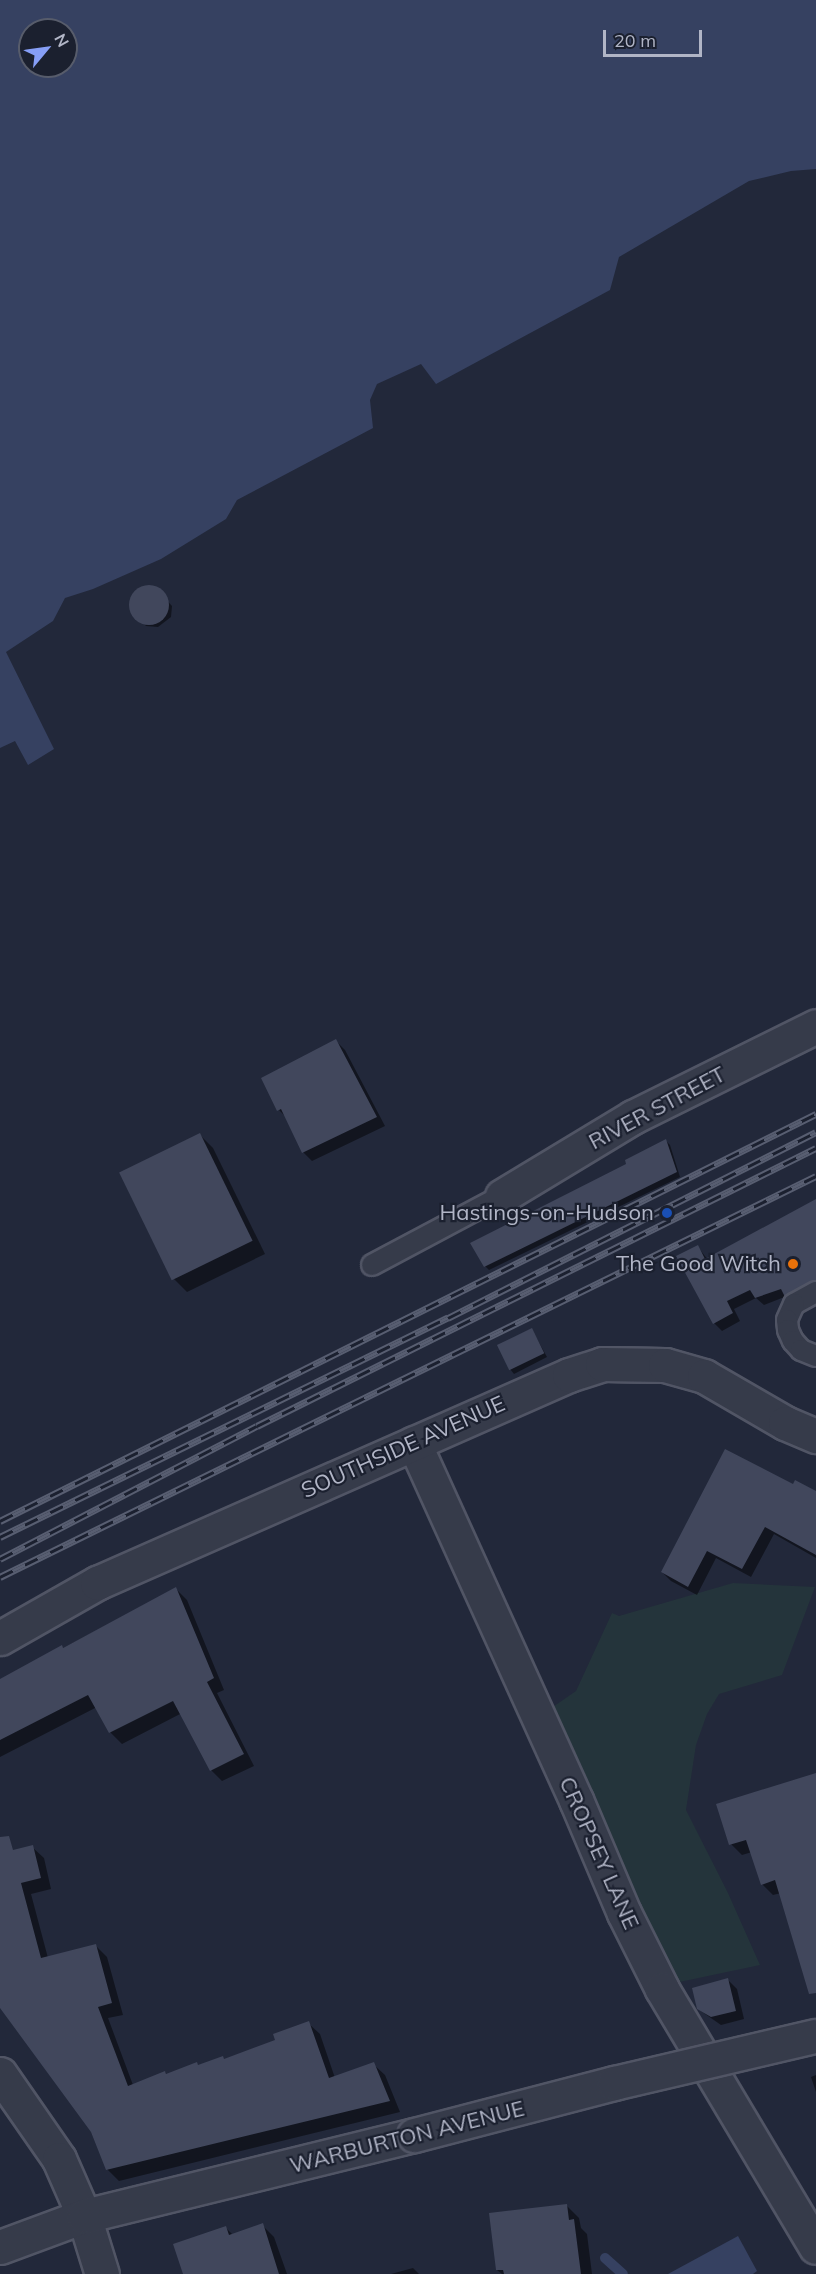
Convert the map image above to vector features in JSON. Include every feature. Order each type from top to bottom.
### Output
[{"type":"street","name":"RIVER STREET","points":[[502,1196],[633,1117],[814,1032]]},
{"type":"street","name":"SOUTHSIDE AVENUE","points":[[0,1638],[97,1582],[569,1375],[602,1364],[627,1362],[664,1365],[704,1376],[785,1423],[816,1436]]},
{"type":"street","name":"CROPSEY LANE","points":[[414,1443],[576,1800],[624,1913],[662,1989],[816,2247]]},
{"type":"street","name":"WARBURTON AVENUE","points":[[0,2247],[84,2216],[614,2083],[816,2036]]},
{"type":"street","points":[[0,2074],[59,2159],[84,2216],[102,2274]]},
{"type":"lane","points":[[372,1264],[502,1196]]},
{"type":"lane","points":[[816,1292],[794,1304],[787,1320],[793,1341],[801,1350],[816,1356]]},
{"type":"shaded area","points":[[733,1583],[815,1587],[782,1675],[719,1694],[707,1714],[696,1745],[686,1810],[728,1893],[760,1965],[670,1984],[550,1709],[576,1691],[612,1613],[619,1616]]},
{"type":"water","points":[[0,0],[816,0],[816,169],[791,171],[749,181],[619,257],[610,290],[436,384],[421,364],[377,384],[370,400],[373,428],[237,500],[226,519],[161,559],[93,589],[65,598],[53,621],[6,652],[54,749],[28,765],[15,741],[0,748]]},
{"type":"water","points":[[738,2236],[757,2271],[753,2274],[668,2274]]},
{"type":"building","points":[[149,585],[163,591],[169,605],[163,619],[149,625],[135,619],[129,605],[135,591]]},
{"type":"building","points":[[336,1039],[377,1117],[302,1153],[281,1109],[277,1111],[261,1078]]},
{"type":"building","points":[[200,1133],[253,1241],[172,1280],[119,1172]]},
{"type":"building","points":[[666,1139],[677,1172],[484,1267],[470,1243],[626,1164],[625,1160]]},
{"type":"building","points":[[816,1199],[816,1280],[785,1297],[781,1289],[755,1298],[750,1290],[727,1301],[733,1313],[713,1324],[676,1256],[698,1245],[705,1259]]},
{"type":"building","points":[[532,1328],[544,1353],[509,1370],[497,1345]]},
{"type":"building","points":[[725,1449],[793,1484],[795,1480],[816,1491],[816,1555],[765,1527],[742,1569],[707,1551],[688,1587],[661,1572]]},
{"type":"building","points":[[176,1587],[214,1678],[207,1682],[244,1754],[210,1771],[173,1701],[109,1733],[88,1695],[0,1740],[0,1679]]},
{"type":"building","points":[[816,1773],[816,1993],[809,1994],[775,1880],[761,1885],[746,1840],[729,1845],[716,1804]]},
{"type":"building","points":[[9,1836],[13,1850],[33,1845],[41,1878],[21,1883],[41,1958],[96,1944],[112,2003],[98,2007],[128,2086],[165,2071],[166,2074],[197,2062],[198,2065],[223,2056],[224,2059],[275,2040],[273,2034],[309,2021],[329,2078],[374,2062],[390,2101],[106,2170],[91,2132],[0,2008],[0,1837]]},
{"type":"building","points":[[728,1978],[736,2011],[711,2017],[697,2009],[692,1988]]},
{"type":"building","points":[[567,2204],[569,2220],[574,2219],[581,2274],[504,2274],[503,2270],[496,2270],[489,2213]]},
{"type":"building","points":[[263,2223],[279,2274],[183,2274],[173,2244],[226,2226],[229,2235]]},
{"type":"waterway","points":[[605,2258],[623,2274]]},
{"type":"railway","points":[[0,1521],[816,1114]]},
{"type":"railway","points":[[0,1537],[448,1318],[816,1132]]},
{"type":"railway","points":[[0,1559],[257,1426],[816,1148]]},
{"type":"railway","points":[[0,1577],[816,1176]]},
{"type":"place","name":"Hastings-on-Hudson","points":[[667,1213]]},
{"type":"place","name":"The Good Witch","points":[[793,1264]]}]
